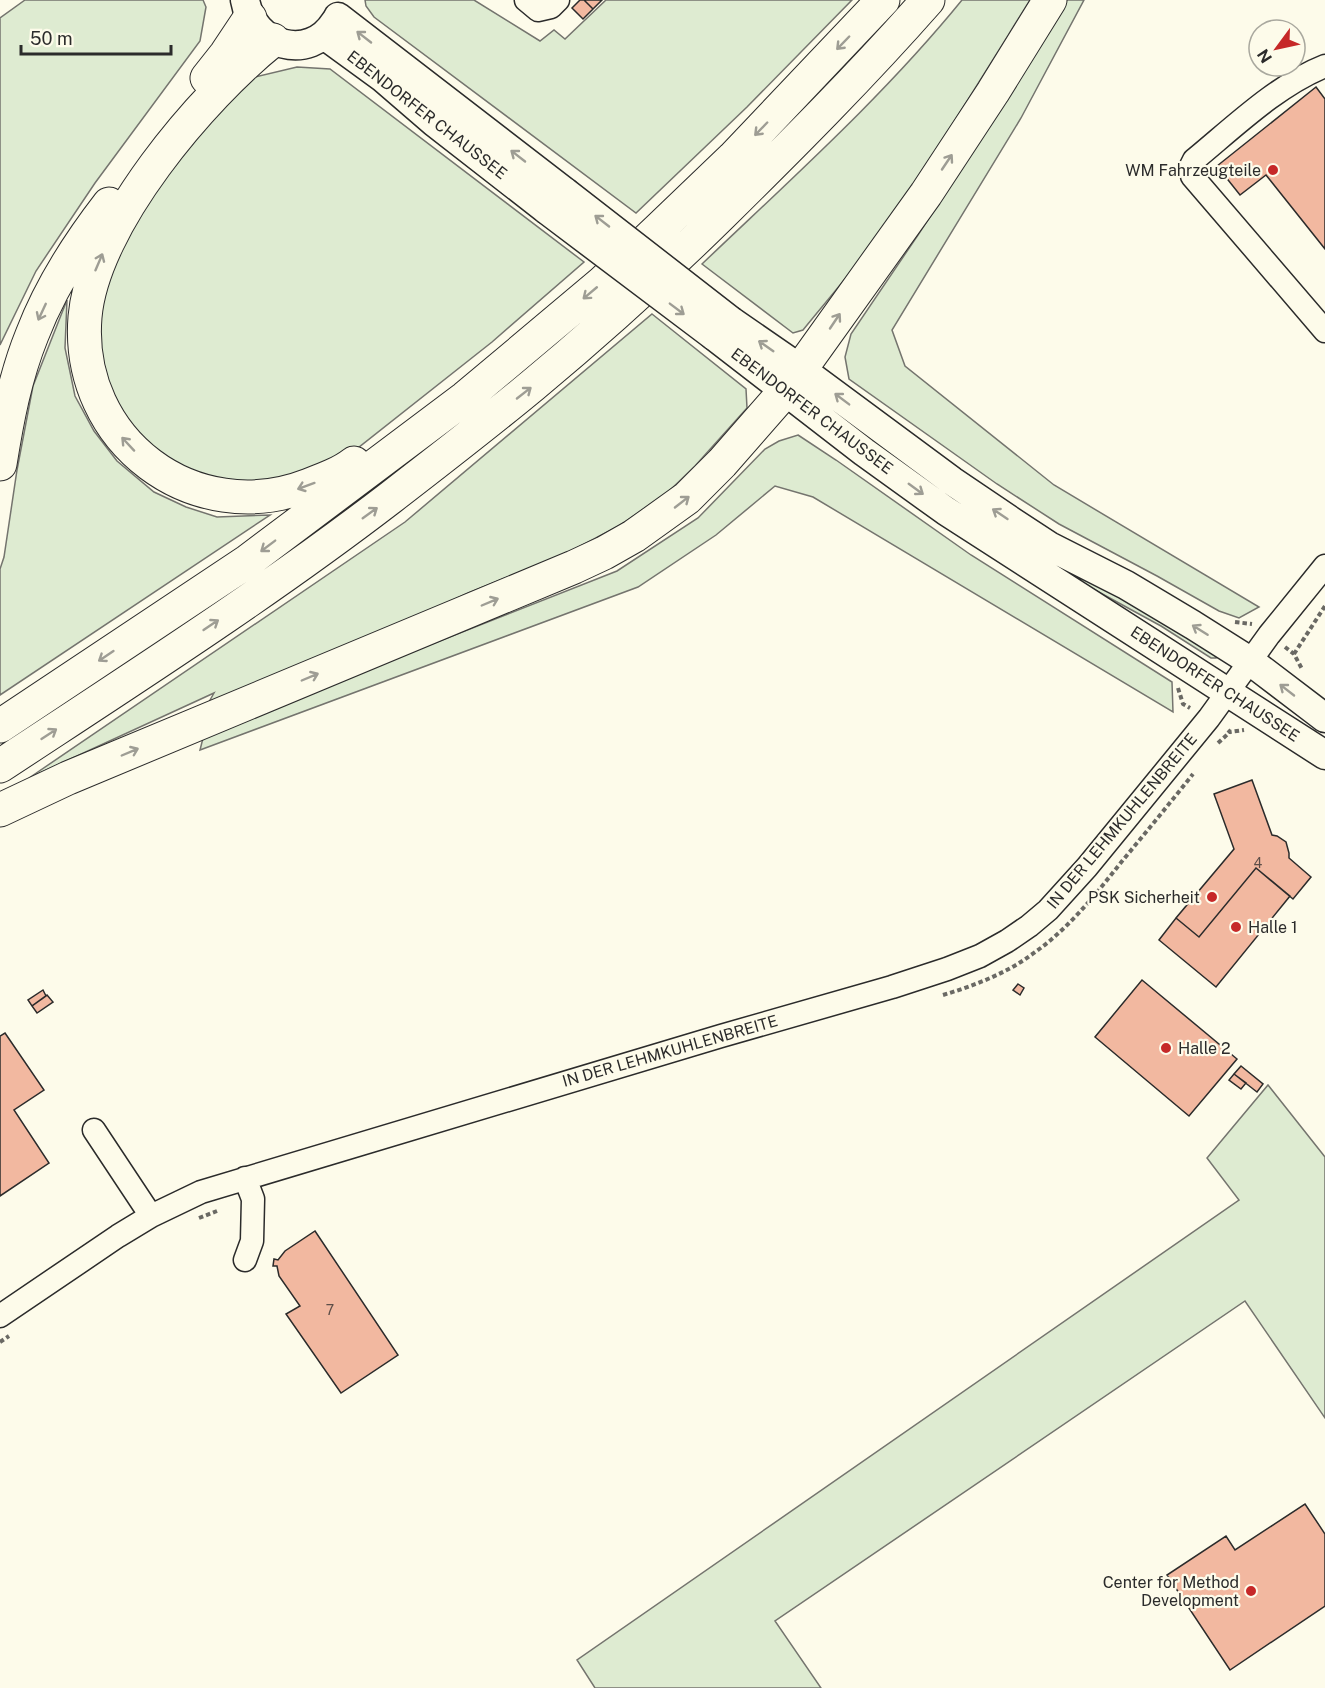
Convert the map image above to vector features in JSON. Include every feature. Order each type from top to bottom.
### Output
[{"type":"highway","points":[[0,726],[248,561],[465,398],[602,283],[661,227],[733,158],[883,0]]},
{"type":"highway","points":[[0,766],[264,590],[388,500],[533,385],[671,263],[761,177],[829,108],[928,0]]},
{"type":"highway","points":[[0,810],[68,777],[604,553],[634,536],[687,498],[722,463],[794,380],[926,194],[1050,0]]},
{"type":"highway","points":[[256,20],[244,64],[181,133],[155,166],[137,192],[104,250],[95,272],[88,296],[84,338],[92,382],[101,406],[126,443],[156,470],[176,481],[215,494],[256,497],[279,495],[326,478],[349,467],[421,411],[465,398]]},
{"type":"highway","points":[[0,464],[9,410],[32,334],[68,263],[99,216],[226,54],[256,20]]},
{"type":"main road","name":"EBENDORFER CHAUSSEE","points":[[334,17],[556,201],[794,380],[1049,546],[1155,602],[1250,661],[1325,718]]},
{"type":"main road","points":[[256,20],[286,44],[299,44],[312,41],[334,17]]},
{"type":"main road","name":"EBENDORFER CHAUSSEE","points":[[794,380],[864,452],[946,511],[1325,755]]},
{"type":"street","points":[[526,0],[538,10],[551,7],[558,0]]},
{"type":"street","points":[[1325,66],[1264,102],[1194,160],[1191,166],[1192,176],[1325,331]]},
{"type":"street","name":"IN DER LEHMKUHLENBREITE","points":[[0,1316],[118,1236],[151,1216],[201,1192],[892,987],[980,956],[1029,926],[1067,891],[1153,787],[1228,692],[1269,635],[1325,566]]},
{"type":"street","points":[[94,1130],[151,1216]]},
{"type":"street","points":[[245,1178],[252,1199],[252,1241],[245,1260]]},
{"type":"path","points":[[1294,654],[1325,606]]},
{"type":"path","points":[[1229,622],[1251,624],[1269,635],[1294,654],[1303,671]]},
{"type":"green space","points":[[25,0],[203,0],[206,7],[200,41],[95,183],[36,271],[0,345],[0,18]]},
{"type":"green space","points":[[365,0],[474,0],[540,41],[554,30],[565,39],[606,0],[852,0],[747,107],[636,213],[374,17],[366,6]]},
{"type":"green space","points":[[962,0],[1030,0],[950,128],[888,221],[803,330],[793,333],[702,264],[869,103]]},
{"type":"green space","points":[[1064,0],[1084,0],[1021,118],[892,330],[905,366],[1054,485],[1259,607],[1239,618],[1219,611],[1059,524],[997,484],[849,379],[845,357],[851,334],[1018,81]]},
{"type":"green space","points":[[297,67],[330,69],[584,262],[492,342],[359,447],[313,472],[275,483],[202,479],[154,453],[109,399],[95,326],[120,242],[192,140],[251,78]]},
{"type":"green space","points":[[67,300],[65,348],[75,396],[94,431],[117,461],[154,492],[186,507],[217,517],[270,515],[0,695],[0,569],[4,557],[33,386]]},
{"type":"green space","points":[[652,314],[746,389],[747,408],[695,466],[665,495],[617,527],[567,553],[468,593],[205,709],[214,693],[29,778],[405,522]]},
{"type":"green space","points":[[831,403],[1216,654],[1216,658],[1211,658],[1161,626],[1029,554],[826,410]]},
{"type":"green space","points":[[798,435],[971,555],[1172,682],[1173,712],[813,497],[775,486],[716,535],[638,587],[200,750],[204,734],[617,571],[698,518],[765,449],[779,441]]},
{"type":"green space","points":[[1268,1085],[1325,1157],[1325,1418],[1245,1301],[775,1621],[821,1688],[595,1688],[577,1660],[1239,1200],[1207,1158]]},
{"type":"building","points":[[580,0],[584,0],[593,9],[583,19],[572,8]]},
{"type":"building","points":[[584,0],[602,0],[593,9]]},
{"type":"building","name":"WM Fahrzeugteile","points":[[1316,87],[1325,99],[1325,249],[1266,175],[1240,195],[1217,166]]},
{"type":"building","points":[[1252,780],[1272,835],[1286,842],[1289,858],[1311,877],[1293,899],[1256,868],[1199,937],[1176,918],[1234,849],[1214,794]]},
{"type":"building","name":"Halle 1","points":[[1256,868],[1290,896],[1216,987],[1159,940],[1176,918],[1199,937]]},
{"type":"building","name":"Halle 2","points":[[1142,980],[1237,1059],[1189,1116],[1095,1037]]},
{"type":"building","points":[[1018,984],[1024,988],[1020,995],[1013,990]]},
{"type":"building","points":[[43,990],[46,996],[32,1006],[28,1000]]},
{"type":"building","points":[[47,995],[53,1002],[37,1013],[32,1006]]},
{"type":"building","points":[[5,1033],[44,1090],[14,1110],[49,1163],[0,1196],[0,1036]]},
{"type":"building","points":[[1241,1066],[1263,1084],[1257,1092],[1234,1074]]},
{"type":"building","points":[[1234,1074],[1246,1083],[1241,1089],[1229,1080]]},
{"type":"building","points":[[315,1231],[398,1355],[341,1393],[286,1314],[300,1306],[279,1276],[277,1266],[273,1266],[274,1259],[278,1260],[285,1251]]},
{"type":"building","name":"Center for Method Development","points":[[1305,1504],[1325,1534],[1325,1606],[1230,1670],[1167,1575],[1226,1536],[1235,1550]]},
{"type":"place","name":"WM Fahrzeugteile","points":[[1273,170]]},
{"type":"place","name":"PSK Sicherheit","points":[[1212,897]]},
{"type":"place","name":"Halle 1","points":[[1236,927]]},
{"type":"place","name":"Halle 2","points":[[1166,1048]]},
{"type":"place","name":"Center for Method Development","points":[[1251,1591]]}]
